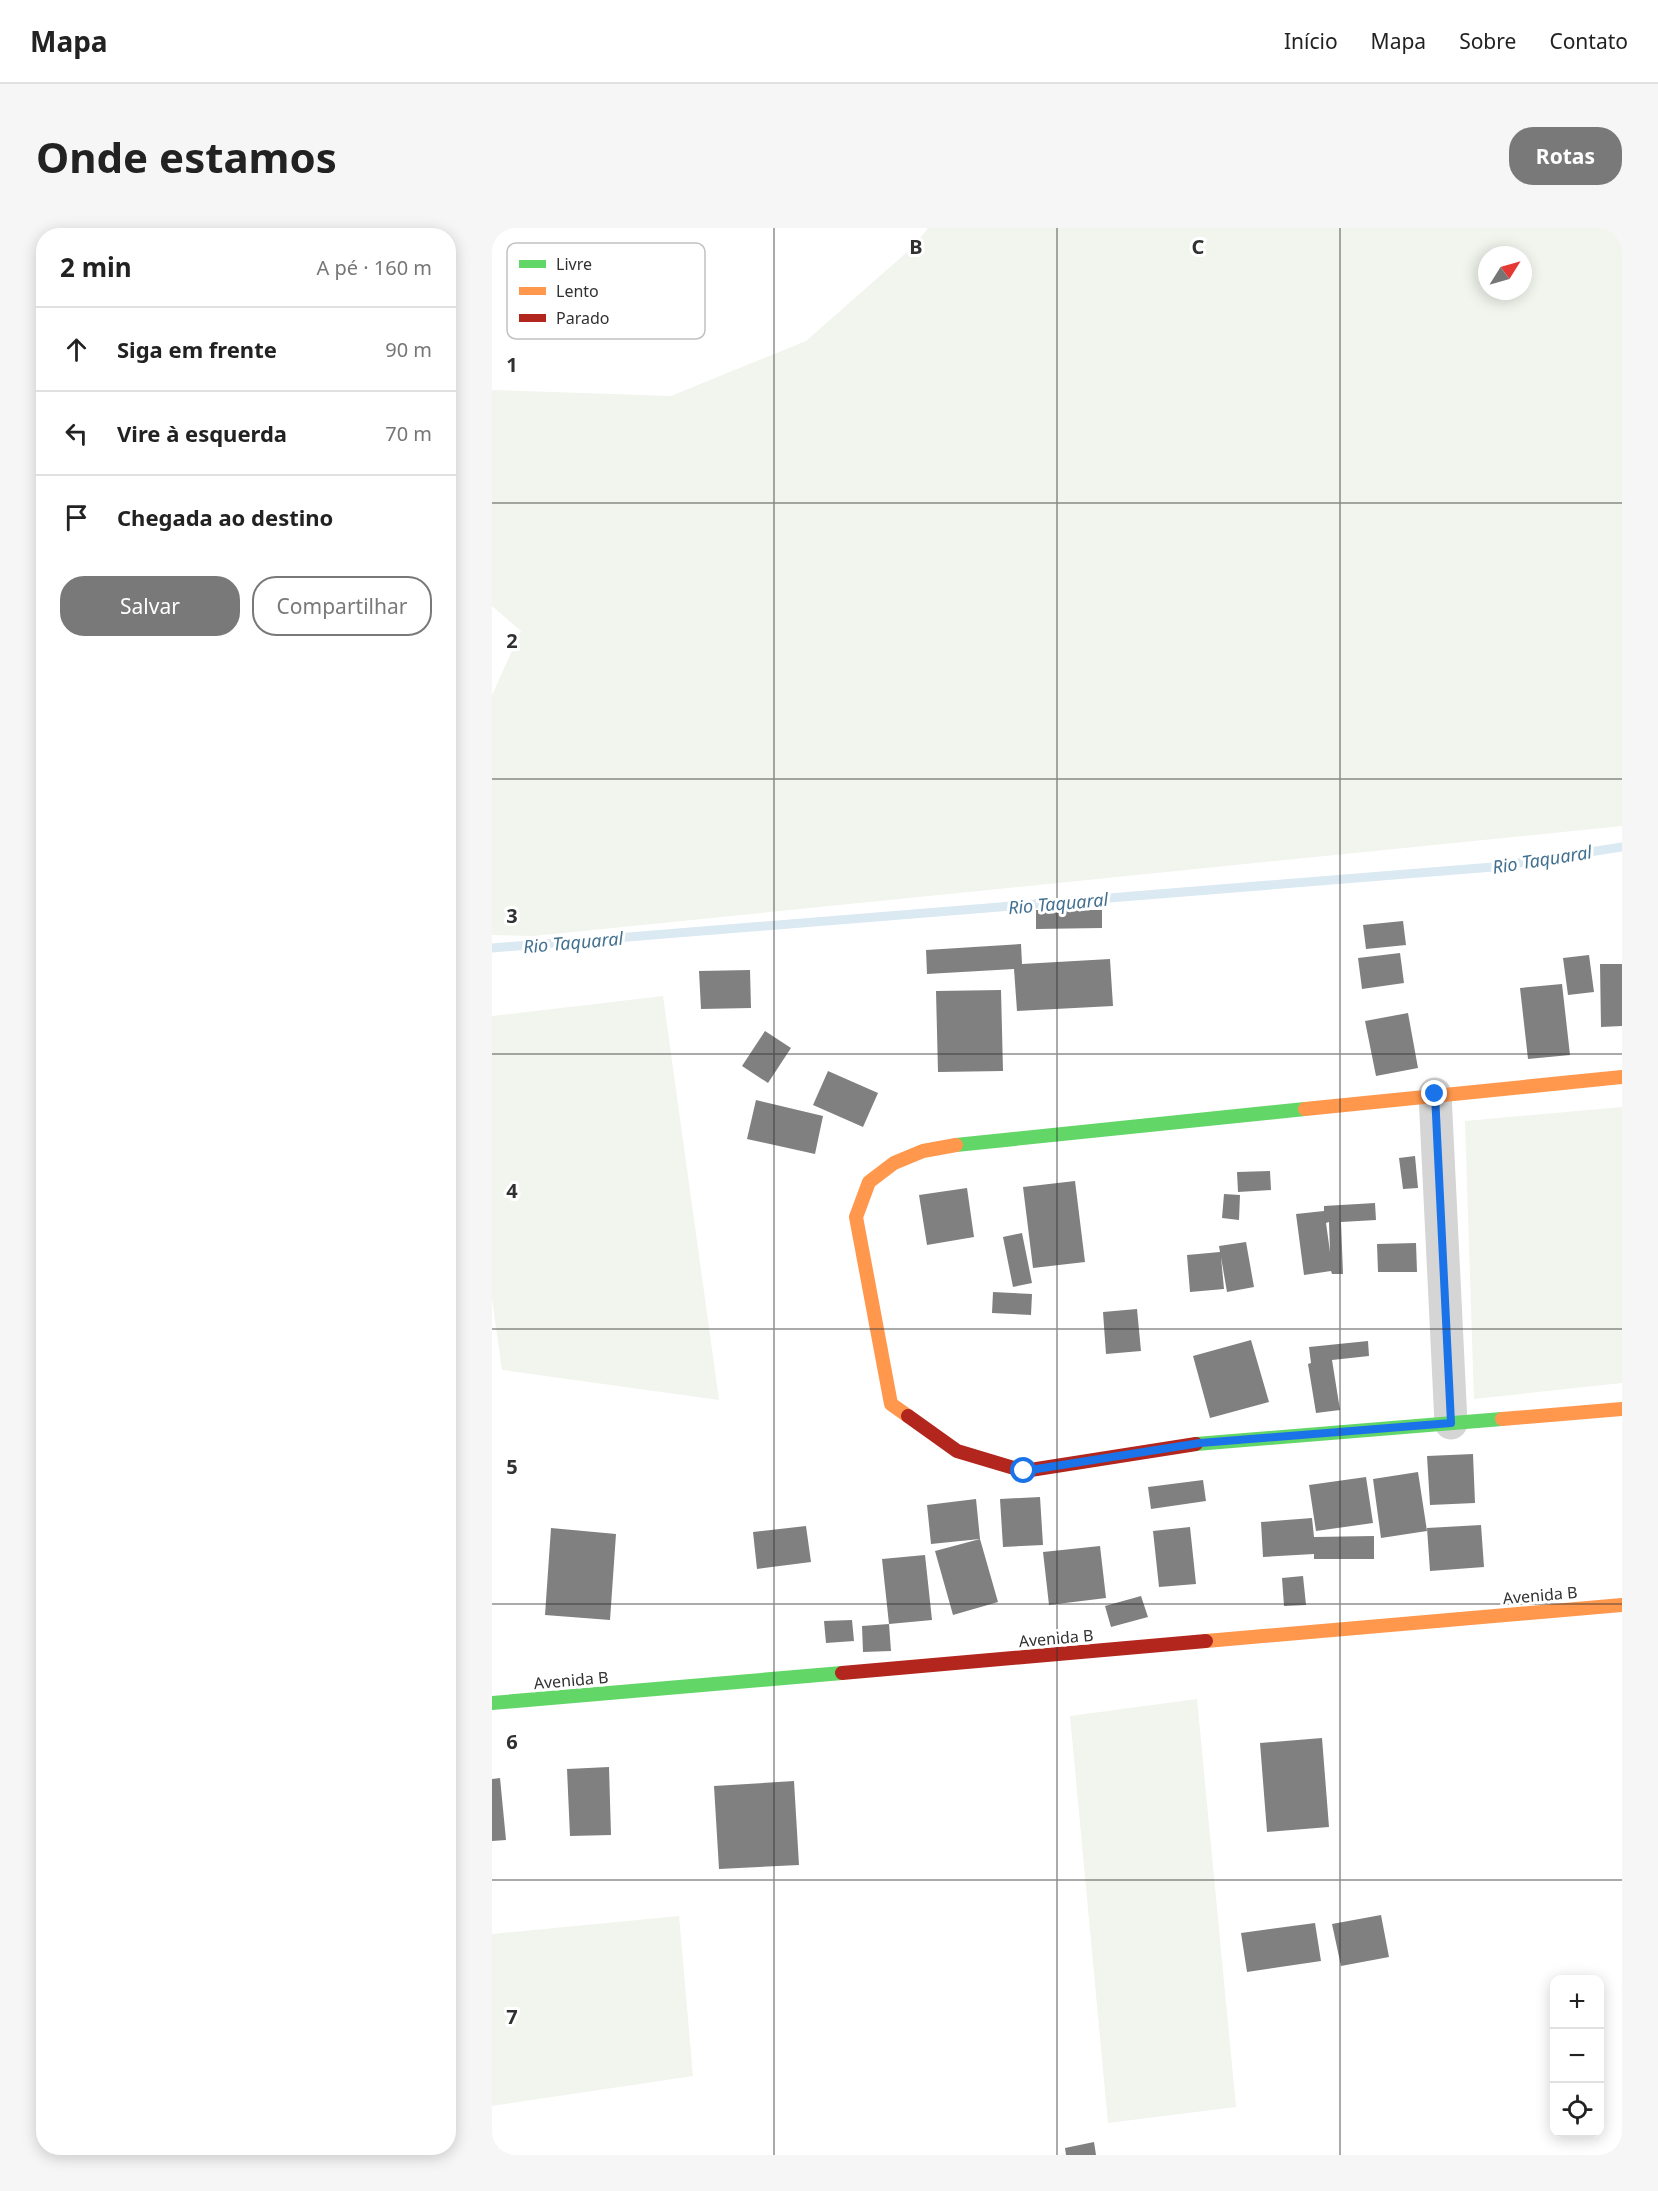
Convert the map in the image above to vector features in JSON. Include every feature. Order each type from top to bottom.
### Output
[{"type":"street","points":[[1622,1077],[1435,1094],[964,1144],[923,1151],[894,1163],[869,1182],[856,1217],[891,1404],[957,1451],[1024,1471],[1200,1443],[1622,1409]]},
{"type":"street","points":[[1435,1094],[1451,1423]]},
{"type":"street","name":"Avenida B","points":[[492,1703],[1622,1605]]},
{"type":"shaded area","points":[[928,228],[1622,228],[1622,826],[533,936],[492,935],[492,695],[521,631],[492,606],[492,390],[671,396],[806,341],[915,245]]},
{"type":"shaded area","points":[[663,996],[719,1400],[502,1370],[492,1299],[492,1016]]},
{"type":"shaded area","points":[[1622,1107],[1622,1383],[1474,1399],[1465,1121]]},
{"type":"shaded area","points":[[1197,1699],[1236,2107],[1108,2123],[1070,1716]]},
{"type":"shaded area","points":[[679,1916],[693,2076],[492,2106],[492,1934]]},
{"type":"building","points":[[1036,910],[1102,910],[1102,928],[1036,929]]},
{"type":"building","points":[[1403,921],[1406,945],[1366,949],[1363,925]]},
{"type":"building","points":[[1021,944],[1022,964],[1110,959],[1113,1006],[1017,1011],[1014,969],[927,974],[926,950]]},
{"type":"building","points":[[1400,953],[1404,983],[1362,989],[1358,958]]},
{"type":"building","points":[[1589,955],[1594,992],[1568,995],[1563,958]]},
{"type":"building","points":[[1600,964],[1622,964],[1622,1026],[1601,1027]]},
{"type":"building","points":[[750,970],[751,1008],[701,1009],[699,971]]},
{"type":"building","points":[[1562,984],[1570,1055],[1528,1059],[1520,988]]},
{"type":"building","points":[[1001,990],[1003,1071],[938,1072],[936,991]]},
{"type":"building","points":[[1408,1013],[1418,1068],[1376,1076],[1365,1021]]},
{"type":"building","points":[[765,1031],[791,1048],[768,1083],[742,1066]]},
{"type":"building","points":[[828,1071],[878,1093],[863,1127],[813,1105]]},
{"type":"building","points":[[756,1100],[823,1116],[815,1154],[747,1139]]},
{"type":"building","points":[[1415,1156],[1418,1188],[1403,1189],[1399,1158]]},
{"type":"building","points":[[1270,1171],[1271,1190],[1238,1192],[1237,1172]]},
{"type":"building","points":[[1075,1181],[1085,1262],[1033,1268],[1023,1187]]},
{"type":"building","points":[[967,1188],[974,1237],[927,1245],[919,1195]]},
{"type":"building","points":[[1224,1194],[1240,1195],[1239,1220],[1222,1218]]},
{"type":"building","points":[[1375,1203],[1376,1220],[1341,1222],[1343,1274],[1332,1274],[1331,1271],[1304,1275],[1296,1214],[1324,1211],[1324,1206]],"holes":[[[1329,1222],[1330,1252],[1326,1223]]]},
{"type":"building","points":[[1022,1233],[1032,1283],[1013,1287],[1003,1237]]},
{"type":"building","points":[[1246,1242],[1254,1287],[1227,1292],[1221,1257],[1224,1289],[1190,1292],[1187,1255],[1220,1252],[1219,1246]]},
{"type":"building","points":[[1416,1243],[1417,1272],[1378,1272],[1377,1244]]},
{"type":"building","points":[[993,1292],[1032,1294],[1031,1315],[992,1313]]},
{"type":"building","points":[[1137,1309],[1141,1351],[1106,1354],[1103,1312]]},
{"type":"building","points":[[1251,1340],[1269,1402],[1210,1418],[1193,1356]]},
{"type":"building","points":[[1368,1341],[1369,1356],[1332,1360],[1340,1410],[1316,1413],[1308,1364],[1311,1363],[1309,1347]]},
{"type":"building","points":[[1473,1454],[1475,1503],[1430,1505],[1427,1456]]},
{"type":"building","points":[[1418,1472],[1427,1531],[1381,1538],[1373,1479]]},
{"type":"building","points":[[1366,1477],[1373,1523],[1316,1531],[1309,1485]]},
{"type":"building","points":[[1203,1480],[1206,1501],[1151,1509],[1148,1487]]},
{"type":"building","points":[[1040,1497],[1043,1545],[1003,1547],[1000,1499]]},
{"type":"building","points":[[976,1499],[980,1539],[931,1544],[927,1505]]},
{"type":"building","points":[[1312,1518],[1314,1537],[1374,1536],[1374,1559],[1314,1559],[1314,1554],[1263,1557],[1261,1522]]},
{"type":"building","points":[[1481,1525],[1484,1567],[1430,1571],[1427,1528]]},
{"type":"building","points":[[806,1526],[811,1562],[757,1569],[753,1532]]},
{"type":"building","points":[[1190,1527],[1196,1584],[1159,1587],[1153,1531]]},
{"type":"building","points":[[551,1528],[616,1534],[610,1620],[545,1615]]},
{"type":"building","points":[[980,1539],[998,1602],[953,1615],[935,1551]]},
{"type":"building","points":[[1100,1546],[1106,1598],[1049,1605],[1043,1552]]},
{"type":"building","points":[[925,1555],[932,1620],[889,1624],[882,1559]]},
{"type":"building","points":[[1303,1576],[1306,1605],[1284,1606],[1282,1578]]},
{"type":"building","points":[[1141,1596],[1148,1617],[1111,1627],[1105,1606]]},
{"type":"building","points":[[852,1620],[854,1641],[826,1643],[824,1621]]},
{"type":"building","points":[[889,1624],[891,1651],[863,1652],[862,1626]]},
{"type":"building","points":[[1322,1738],[1329,1827],[1267,1832],[1260,1743]]},
{"type":"building","points":[[609,1767],[611,1835],[570,1836],[567,1769]]},
{"type":"building","points":[[500,1778],[506,1840],[492,1841],[492,1779]]},
{"type":"building","points":[[794,1781],[799,1865],[719,1869],[714,1786]]},
{"type":"building","points":[[1381,1915],[1389,1957],[1341,1966],[1332,1924]]},
{"type":"building","points":[[1315,1923],[1321,1961],[1247,1972],[1241,1933]]},
{"type":"building","points":[[1094,2142],[1096,2155],[1066,2155],[1065,2148]]},
{"type":"waterway","name":"Rio Taquaral","points":[[492,948],[1493,867],[1622,847]]},
{"type":"traffic: fast","points":[[956,1145],[1305,1109]]},
{"type":"traffic: fast","points":[[1196,1444],[1502,1419]]},
{"type":"traffic: fast","points":[[492,1703],[842,1673]]},
{"type":"traffic: slow","points":[[1305,1109],[1622,1077]]},
{"type":"traffic: slow","points":[[908,1416],[891,1404],[856,1217],[869,1182],[894,1163],[923,1151],[956,1145]]},
{"type":"traffic: slow","points":[[1502,1419],[1622,1409]]},
{"type":"traffic: slow","points":[[1206,1641],[1622,1605]]},
{"type":"traffic: jam","points":[[908,1416],[957,1451],[1024,1471],[1196,1444]]},
{"type":"traffic: jam","points":[[842,1673],[1206,1641]]},
{"type":"route","points":[[1024,1471],[1200,1443],[1451,1423],[1435,1094]]}]
